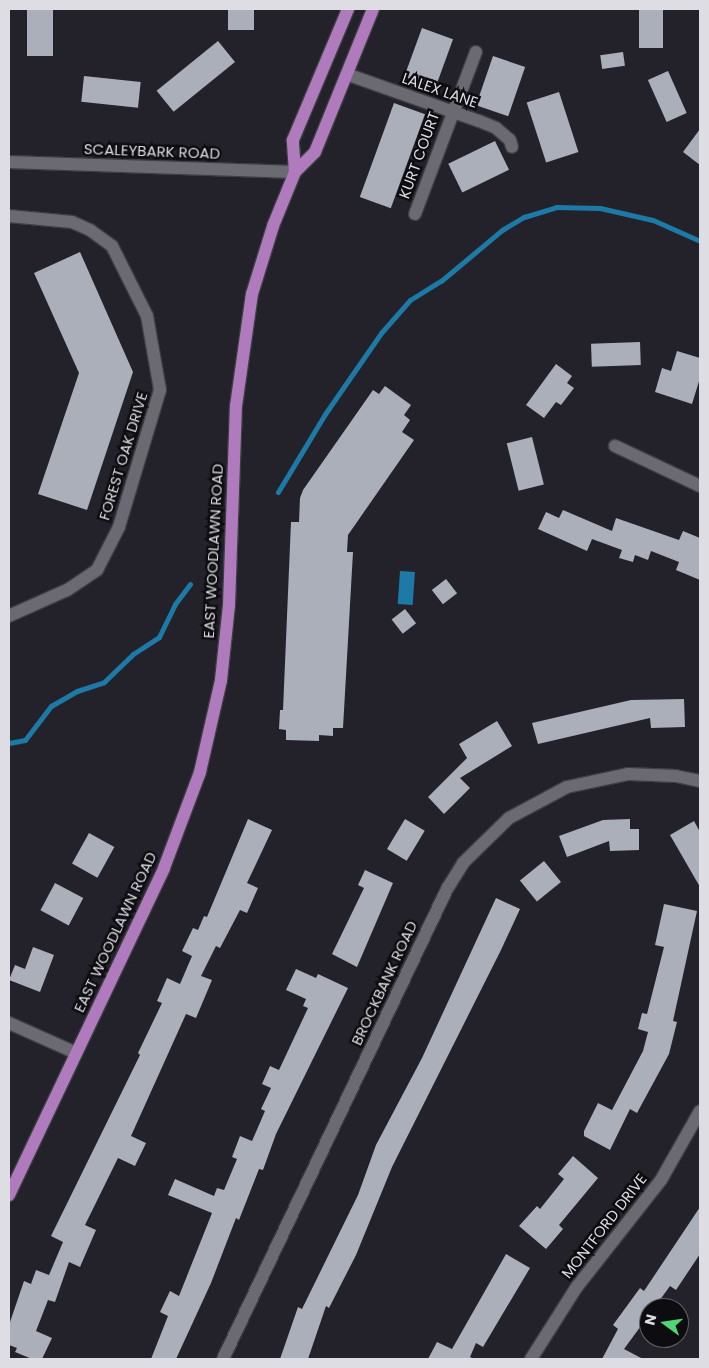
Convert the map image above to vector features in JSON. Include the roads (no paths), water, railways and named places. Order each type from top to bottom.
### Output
[{"type":"main road","name":"EAST WOODLAWN ROAD","points":[[295,172],[293,140],[348,9]]},
{"type":"main road","name":"EAST WOODLAWN ROAD","points":[[9,1195],[164,868],[186,813],[209,737],[221,680],[229,605],[233,456],[244,338],[264,253],[295,172],[315,152],[349,75],[373,9]]},
{"type":"street","name":"KURT COURT","points":[[415,214],[476,52]]},
{"type":"street","name":"LALEX LANE","points":[[349,75],[496,128],[510,140],[512,147]]},
{"type":"street","name":"SCALEYBARK ROAD","points":[[9,162],[295,172]]},
{"type":"street","name":"FOREST OAK DRIVE","points":[[9,216],[72,222],[90,230],[112,246],[148,316],[160,390],[119,527],[97,570],[67,590],[9,616]]},
{"type":"street","points":[[615,446],[700,486]]},
{"type":"street","name":"BROCKBANK ROAD","points":[[223,1359],[446,889],[463,863],[509,818],[566,787],[628,774],[676,776],[700,781]]},
{"type":"street","points":[[9,1023],[76,1054]]},
{"type":"street","name":"MONTFORD DRIVE","points":[[531,1359],[576,1288],[661,1180],[700,1111]]},
{"type":"water","points":[[400,571],[415,572],[413,605],[398,604]]},
{"type":"waterway","points":[[278,492],[325,414],[381,333],[410,300],[441,281],[502,230],[524,217],[556,207],[600,208],[653,220],[700,241]]},
{"type":"waterway","points":[[9,743],[25,740],[51,706],[77,691],[104,682],[133,654],[159,637],[175,604],[190,584]]}]
